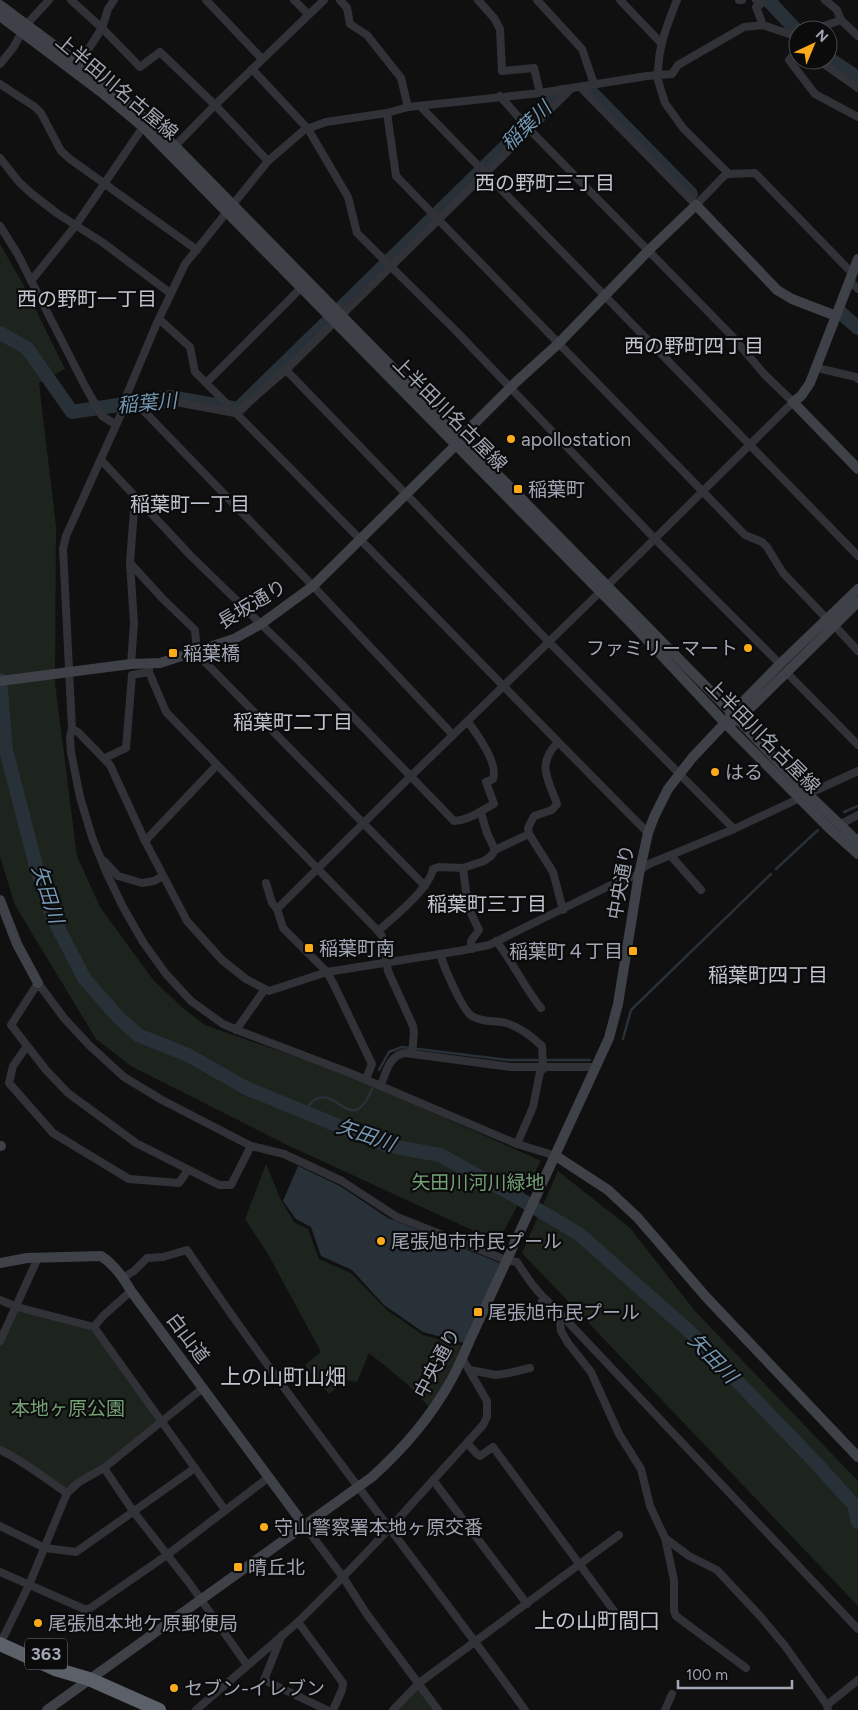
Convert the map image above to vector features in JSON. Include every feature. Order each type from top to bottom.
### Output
[{"type":"highway","name":"363","points":[[1,1638],[62,1662],[89,1679],[159,1710]]},
{"type":"street","points":[[0,64],[13,48],[24,28],[49,0]]},
{"type":"street","points":[[71,0],[102,28],[140,67],[160,52],[215,105],[268,161]]},
{"type":"street","points":[[79,64],[102,28],[108,9],[114,0]]},
{"type":"street","points":[[206,0],[262,59]]},
{"type":"street","points":[[294,0],[308,14]]},
{"type":"street","points":[[175,146],[324,0]]},
{"type":"street","points":[[340,0],[347,8],[350,24],[367,35],[401,78],[408,108]]},
{"type":"street","points":[[478,0],[494,18],[500,29],[502,71],[534,68],[540,93]]},
{"type":"street","points":[[537,0],[582,49],[594,84]]},
{"type":"street","points":[[620,0],[661,43]]},
{"type":"street","points":[[676,0],[661,43],[658,58],[657,74],[665,103],[683,128],[729,174]]},
{"type":"street","points":[[756,0],[760,5],[756,7],[763,26]]},
{"type":"street","points":[[825,0],[837,10],[841,20],[858,36]]},
{"type":"street","name":"上半田川名古屋線","points":[[0,6],[143,127],[230,209],[604,589],[735,716],[830,829],[858,854]]},
{"type":"street","name":"上半田川名古屋線","points":[[0,16],[24,28],[79,64],[115,91],[175,146],[301,288],[338,319]]},
{"type":"street","points":[[788,34],[763,26],[744,27],[678,65],[672,74],[657,74],[540,93],[420,106],[326,122],[296,136],[268,161],[185,264],[170,293],[125,399],[122,411],[66,536],[64,549],[66,673],[72,729],[70,737],[71,752],[80,796],[101,860],[123,907],[144,942],[166,974],[192,1001],[224,1024],[236,1030],[381,1086],[517,1144],[554,1160],[608,1190],[637,1217],[707,1298],[858,1457]]},
{"type":"street","points":[[252,69],[308,129],[348,197],[358,233],[458,332],[655,539],[858,746]]},
{"type":"street","points":[[796,70],[814,94],[858,117]]},
{"type":"street","points":[[832,70],[858,88]]},
{"type":"street","points":[[0,84],[41,113],[61,151],[197,250]]},
{"type":"street","points":[[580,87],[777,290],[792,299],[836,316]]},
{"type":"street","points":[[122,411],[176,402],[235,412],[286,370],[338,319],[388,264],[435,217],[484,174],[527,127],[572,88]]},
{"type":"street","points":[[500,96],[527,127],[732,336],[764,374],[794,402],[858,469]]},
{"type":"street","points":[[420,106],[484,174],[858,556]]},
{"type":"street","points":[[387,113],[396,176],[745,535],[762,542],[767,547],[784,573],[858,651]]},
{"type":"street","points":[[31,281],[76,225],[143,127]]},
{"type":"street","points":[[0,158],[32,194],[102,242],[170,293]]},
{"type":"street","points":[[696,205],[725,175],[755,173],[851,277],[858,289]]},
{"type":"street","name":"長坂通り","points":[[0,681],[131,664],[149,668],[234,639],[261,624],[313,586],[362,539],[510,388],[558,344],[649,250],[696,205]]},
{"type":"street","points":[[0,226],[95,404],[102,416],[115,424]]},
{"type":"street","points":[[277,909],[801,396],[817,368],[858,260]]},
{"type":"street","points":[[206,383],[301,288]]},
{"type":"street","points":[[159,319],[190,347],[195,372],[362,539],[648,833]]},
{"type":"street","points":[[817,368],[856,377],[858,380]]},
{"type":"street","points":[[286,370],[549,642],[734,829]]},
{"type":"street","points":[[142,409],[313,586],[453,736]]},
{"type":"street","points":[[101,460],[192,556],[454,821],[461,821],[494,804],[486,782],[493,779],[495,775],[488,754],[468,722]]},
{"type":"street","points":[[131,664],[134,623],[130,563],[135,496]]},
{"type":"street","points":[[130,563],[195,630],[197,652],[201,658],[425,886]]},
{"type":"street","name":"上半田川名古屋線","points":[[604,589],[725,723],[804,796],[858,842]]},
{"type":"street","name":"中央通り","points":[[47,1710],[358,1486],[385,1465],[432,1412],[451,1381],[462,1358],[609,1038],[618,1004],[648,833],[668,789],[692,758],[725,723],[735,716],[830,622],[858,589]]},
{"type":"street","name":"中央通り","points":[[830,622],[858,602]]},
{"type":"street","points":[[105,758],[126,748],[132,675],[149,668],[166,712],[382,936],[388,971],[413,1026],[412,1049]]},
{"type":"street","points":[[72,729],[78,732],[110,764],[144,841],[187,920],[206,944],[234,970],[269,991],[327,972],[472,949],[496,941],[640,872],[649,864],[734,829],[858,771]]},
{"type":"street","points":[[558,742],[546,756],[545,766],[557,804],[552,810],[532,818],[528,828],[529,834],[553,872],[563,910]]},
{"type":"street","points":[[144,841],[217,765]]},
{"type":"street","points":[[481,812],[487,833],[495,850]]},
{"type":"street","points":[[839,825],[858,815]]},
{"type":"street","points":[[378,931],[398,914],[425,886],[432,878],[433,869],[440,867],[463,868],[484,861],[495,850],[529,834]]},
{"type":"street","points":[[671,856],[701,890]]},
{"type":"street","points":[[101,860],[106,861],[118,876],[132,881],[147,883],[163,876]]},
{"type":"street","points":[[463,868],[468,907],[479,930],[472,941],[472,949]]},
{"type":"street","points":[[266,883],[283,928],[327,972],[372,1064],[366,1080]]},
{"type":"street","points":[[0,900],[17,944],[38,983],[64,1018],[89,1045],[124,1077],[162,1100],[251,1146],[284,1154],[342,1181],[397,1217],[506,1260],[517,1262],[532,1286],[541,1296],[553,1306],[858,1628]]},
{"type":"street","points":[[496,941],[514,966],[527,990],[541,1008]]},
{"type":"street","points":[[440,954],[468,1014],[480,1020],[505,1023],[522,1029],[542,1046],[544,1064],[540,1072],[530,1118],[517,1144]]},
{"type":"street","points":[[38,983],[11,1025],[68,1094],[136,1143],[219,1185],[231,1185],[251,1146]]},
{"type":"street","points":[[236,1030],[265,989]]},
{"type":"street","points":[[27,1046],[13,1066],[9,1083],[53,1133],[129,1180],[179,1183],[188,1170]]},
{"type":"street","points":[[381,1086],[391,1060],[395,1056],[412,1049],[512,1067],[544,1064],[596,1067]]},
{"type":"street","points":[[124,1278],[147,1258],[163,1257],[187,1250],[232,1316],[525,1710]]},
{"type":"street","name":"白山道","points":[[0,1263],[38,1258],[101,1256],[109,1261],[124,1278],[131,1291],[304,1525]]},
{"type":"street","points":[[0,1341],[38,1258]]},
{"type":"street","points":[[94,1327],[103,1316],[131,1291]]},
{"type":"street","points":[[541,1296],[543,1303],[560,1322],[561,1330],[568,1343],[591,1372],[619,1434],[640,1469],[650,1506],[665,1538],[674,1580],[674,1610],[676,1616],[746,1668]]},
{"type":"street","points":[[0,1300],[16,1307],[94,1327],[225,1510]]},
{"type":"street","points":[[196,1710],[298,1622],[390,1528],[482,1425],[487,1417],[488,1408],[483,1392],[462,1358]]},
{"type":"street","points":[[470,1370],[496,1375],[530,1368]]},
{"type":"street","points":[[1,1638],[29,1585],[67,1494],[79,1482],[104,1468],[203,1388]]},
{"type":"street","points":[[467,1443],[480,1456],[493,1448],[614,1611]]},
{"type":"street","points":[[0,1450],[15,1456],[67,1494]]},
{"type":"street","points":[[104,1468],[133,1511],[190,1584],[200,1601],[247,1665]]},
{"type":"street","points":[[0,1526],[44,1548],[76,1552],[195,1468]]},
{"type":"street","points":[[0,1572],[84,1609],[89,1609],[167,1555],[269,1477]]},
{"type":"street","points":[[434,1480],[527,1604]]},
{"type":"street","points":[[304,1525],[438,1710]]},
{"type":"street","points":[[393,1710],[419,1683],[619,1535]]},
{"type":"street","points":[[665,1538],[689,1556],[717,1570],[785,1646],[827,1708],[858,1680]]},
{"type":"street","points":[[298,1622],[343,1683],[333,1710]]},
{"type":"street","points":[[283,1634],[264,1680],[327,1710]]},
{"type":"street","points":[[665,1710],[672,1694]]},
{"type":"green space","name":"矢田川河川緑地","points":[[0,244],[24,286],[65,369],[39,383],[56,526],[55,683],[77,856],[100,907],[154,981],[205,1025],[356,1078],[541,1161],[498,1242],[287,1145],[131,1066],[96,1039],[15,905],[0,857]]},
{"type":"green space","points":[[266,1164],[280,1198],[294,1222],[308,1229],[319,1259],[351,1273],[387,1310],[423,1335],[463,1346],[430,1408],[406,1383],[369,1353],[357,1382],[346,1380],[329,1394],[305,1365],[321,1352],[268,1254],[245,1219]]},
{"type":"green space","name":"矢田川河川緑地","points":[[558,1171],[630,1228],[695,1311],[858,1481],[858,1606],[522,1253]]},
{"type":"green space","name":"本地ヶ原公園","points":[[17,1307],[94,1327],[162,1421],[67,1493],[0,1450],[0,1343]]},
{"type":"green space","points":[[418,1687],[435,1710],[398,1710]]},
{"type":"shaded area","name":"尾張旭市市民プール","points":[[298,1166],[340,1186],[388,1218],[500,1263],[464,1343],[423,1332],[384,1305],[352,1270],[321,1256],[311,1227],[296,1219],[283,1201]]},
{"type":"waterway","points":[[768,0],[788,21]]},
{"type":"waterway","points":[[838,65],[858,78]]},
{"type":"waterway","name":"稲葉川","points":[[588,89],[691,194]]},
{"type":"waterway","name":"稲葉川","points":[[342,307],[561,92]]},
{"type":"waterway","name":"稲葉川","points":[[841,313],[858,328]]},
{"type":"waterway","name":"稲葉川","points":[[0,333],[27,348],[72,412],[170,397],[238,409],[326,323]]},
{"type":"waterway","name":"矢田川","points":[[0,680],[6,750],[37,870],[52,916],[84,978],[118,1017],[138,1035],[188,1055],[246,1088],[385,1145],[440,1155],[579,1234],[690,1332],[854,1505],[858,1522]]},
{"type":"waterway","points":[[844,812],[858,806]]},
{"type":"waterway","points":[[776,869],[818,830]]},
{"type":"waterway","points":[[623,1039],[631,1010],[771,874]]},
{"type":"waterway","points":[[379,1070],[389,1052],[402,1047],[508,1060],[590,1060]]},
{"type":"waterway","points":[[304,1112],[314,1100],[323,1097],[351,1110],[357,1109],[364,1103],[372,1089]]},
{"type":"place","name":"apollostation","points":[[511,439]]},
{"type":"place","name":"稲葉町","points":[[518,489]]},
{"type":"place","name":"ファミリーマート","points":[[748,648]]},
{"type":"place","name":"稲葉橋","points":[[173,653]]},
{"type":"place","name":"はる","points":[[715,772]]},
{"type":"place","name":"稲葉町南","points":[[309,948]]},
{"type":"place","name":"稲葉町４丁目","points":[[633,951]]},
{"type":"place","name":"尾張旭市市民プール","points":[[381,1241]]},
{"type":"place","name":"尾張旭市民プール","points":[[478,1312]]},
{"type":"place","name":"守山警察署本地ヶ原交番","points":[[264,1527]]},
{"type":"place","name":"晴丘北","points":[[238,1567]]},
{"type":"place","name":"尾張旭本地ケ原郵便局","points":[[38,1623]]},
{"type":"place","name":"セブン-イレブン","points":[[174,1688]]},
{"type":"district","name":"西の野町三丁目","points":[[545,183]]},
{"type":"district","name":"西の野町一丁目","points":[[87,299]]},
{"type":"district","name":"西の野町四丁目","points":[[694,346]]},
{"type":"district","name":"稲葉町一丁目","points":[[190,504]]},
{"type":"district","name":"稲葉町二丁目","points":[[293,722]]},
{"type":"district","name":"稲葉町三丁目","points":[[487,904]]},
{"type":"district","name":"稲葉町四丁目","points":[[768,975]]},
{"type":"district","name":"上の山町山畑","points":[[283,1376]]},
{"type":"district","name":"上の山町間口","points":[[597,1620]]}]
